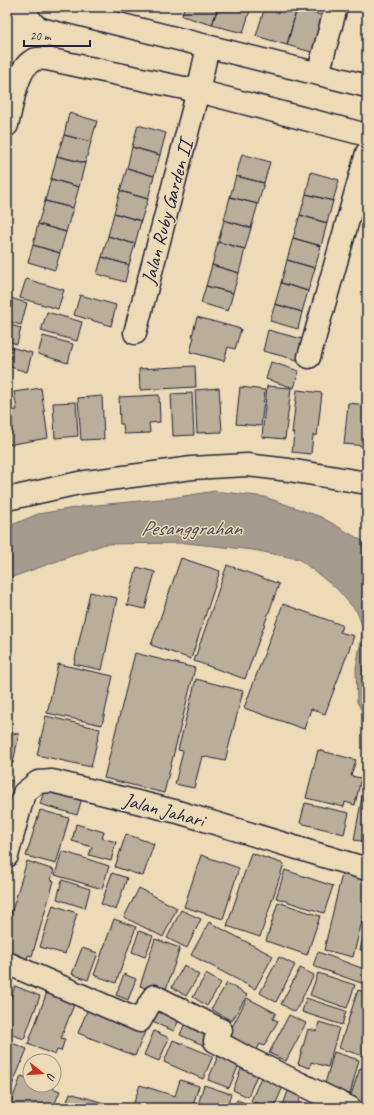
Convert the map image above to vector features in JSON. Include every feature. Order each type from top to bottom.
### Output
[{"type":"street","points":[[318,74],[336,7]]},
{"type":"street","points":[[63,9],[208,47],[367,86]]},
{"type":"street","name":"Jalan Ruby Garden II","points":[[135,333],[208,47]]},
{"type":"street","points":[[7,124],[20,75],[26,65],[35,59],[47,59],[198,91],[367,135]]},
{"type":"street","points":[[309,356],[367,153]]},
{"type":"street","points":[[7,499],[79,483],[192,468],[247,465],[289,470],[367,483]]},
{"type":"street","name":"Jalan Jahari","points":[[7,856],[24,794],[38,782],[52,781],[178,812],[367,869]]},
{"type":"street","points":[[7,963],[140,1021],[154,996],[221,1030],[215,1041],[245,1058],[350,1108]]},
{"type":"water","name":"Pesanggrahan","points":[[215,491],[265,497],[321,517],[361,540],[367,546],[367,720],[357,702],[356,668],[363,628],[357,612],[337,589],[299,559],[253,550],[186,543],[105,544],[7,579],[7,527],[38,514],[86,506],[172,498]]},
{"type":"building","points":[[184,7],[218,7],[212,25],[182,16]]},
{"type":"building","points":[[218,7],[251,7],[243,33],[212,25]]},
{"type":"building","points":[[265,7],[297,8],[287,45],[256,36]]},
{"type":"building","points":[[297,8],[328,17],[318,54],[287,45]]},
{"type":"building","points":[[69,113],[97,121],[91,142],[64,135]]},
{"type":"building","points":[[138,125],[166,133],[160,155],[132,147]]},
{"type":"building","points":[[64,135],[91,142],[85,163],[57,156]]},
{"type":"building","points":[[132,147],[160,155],[154,176],[127,168]]},
{"type":"building","points":[[242,154],[270,162],[264,183],[236,176]]},
{"type":"building","points":[[57,156],[85,163],[79,187],[51,179]]},
{"type":"building","points":[[127,168],[154,176],[148,199],[120,191]]},
{"type":"building","points":[[311,172],[339,180],[333,201],[306,194]]},
{"type":"building","points":[[236,176],[264,183],[258,204],[230,197]]},
{"type":"building","points":[[51,179],[79,187],[73,208],[45,201]]},
{"type":"building","points":[[120,191],[148,199],[141,221],[114,213]]},
{"type":"building","points":[[306,194],[333,201],[327,223],[300,215]]},
{"type":"building","points":[[230,197],[258,204],[251,228],[224,220]]},
{"type":"building","points":[[45,201],[73,208],[66,232],[38,224]]},
{"type":"building","points":[[114,213],[141,221],[135,244],[108,236]]},
{"type":"building","points":[[300,215],[327,223],[321,246],[293,238]]},
{"type":"building","points":[[224,220],[251,228],[245,249],[218,242]]},
{"type":"building","points":[[38,224],[66,232],[60,253],[33,245]]},
{"type":"building","points":[[108,236],[135,244],[129,265],[102,257]]},
{"type":"building","points":[[293,238],[321,246],[315,268],[287,260]]},
{"type":"building","points":[[218,242],[245,249],[239,273],[212,265]]},
{"type":"building","points":[[33,245],[60,253],[55,270],[28,262]]},
{"type":"building","points":[[102,257],[129,265],[125,282],[97,274]]},
{"type":"building","points":[[287,260],[315,268],[308,291],[281,283]]},
{"type":"building","points":[[212,265],[239,273],[233,293],[206,286]]},
{"type":"building","points":[[26,279],[64,290],[58,309],[20,298]]},
{"type":"building","points":[[281,283],[308,291],[302,312],[275,304]]},
{"type":"building","points":[[206,286],[233,293],[228,311],[201,303]]},
{"type":"building","points":[[80,295],[116,305],[111,326],[74,315]]},
{"type":"building","points":[[7,297],[27,303],[21,325],[7,321]]},
{"type":"building","points":[[275,304],[302,312],[298,329],[270,321]]},
{"type":"building","points":[[47,312],[82,322],[77,341],[41,331]]},
{"type":"building","points":[[197,317],[241,329],[235,349],[228,347],[224,361],[190,352]]},
{"type":"building","points":[[7,324],[21,328],[17,344],[7,341]]},
{"type":"building","points":[[268,330],[306,340],[301,361],[263,351]]},
{"type":"building","points":[[43,336],[73,344],[68,363],[38,354]]},
{"type":"building","points":[[7,346],[32,353],[27,372],[7,366]]},
{"type":"building","points":[[271,362],[299,371],[294,388],[266,379]]},
{"type":"building","points":[[195,366],[196,387],[140,390],[139,369]]},
{"type":"building","points":[[267,386],[291,388],[285,439],[262,437]]},
{"type":"building","points":[[240,387],[265,390],[261,426],[236,424]]},
{"type":"building","points":[[41,388],[48,438],[7,445],[7,411],[17,410],[14,392]]},
{"type":"building","points":[[219,388],[222,432],[197,433],[195,390]]},
{"type":"building","points":[[297,390],[322,393],[317,436],[313,435],[311,454],[292,452],[294,433],[292,433]]},
{"type":"building","points":[[192,393],[194,435],[173,436],[171,394]]},
{"type":"building","points":[[159,395],[160,422],[149,423],[150,433],[124,434],[123,424],[120,424],[119,397]]},
{"type":"building","points":[[102,396],[104,439],[81,440],[78,398]]},
{"type":"building","points":[[76,402],[78,436],[55,438],[53,403]]},
{"type":"building","points":[[348,403],[367,405],[367,446],[344,444]]},
{"type":"building","points":[[181,558],[220,571],[191,659],[151,645]]},
{"type":"building","points":[[227,565],[279,584],[245,679],[194,661]]},
{"type":"building","points":[[137,567],[155,572],[145,609],[127,605]]},
{"type":"building","points":[[90,592],[117,598],[102,670],[74,664]]},
{"type":"building","points":[[283,604],[342,625],[340,632],[354,636],[325,714],[311,709],[304,729],[244,708]]},
{"type":"building","points":[[135,653],[195,668],[164,793],[104,778]]},
{"type":"building","points":[[58,664],[113,676],[102,725],[47,713]]},
{"type":"building","points":[[196,679],[243,691],[225,761],[202,756],[194,788],[175,784],[183,751],[178,750]]},
{"type":"building","points":[[46,716],[100,729],[91,767],[37,755]]},
{"type":"building","points":[[7,732],[19,734],[13,763],[7,762]]},
{"type":"building","points":[[318,750],[356,760],[351,776],[361,778],[355,805],[345,802],[344,807],[306,798]]},
{"type":"building","points":[[367,770],[367,842],[354,840]]},
{"type":"building","points":[[7,779],[12,781],[7,797]]},
{"type":"building","points":[[45,788],[82,798],[77,815],[40,804]]},
{"type":"building","points":[[305,803],[349,813],[344,834],[300,823]]},
{"type":"building","points":[[40,810],[69,818],[56,864],[26,856]]},
{"type":"building","points":[[76,824],[104,832],[102,838],[116,842],[111,861],[89,855],[92,847],[72,841]]},
{"type":"building","points":[[126,834],[154,844],[143,876],[115,867]]},
{"type":"building","points":[[62,851],[109,866],[102,889],[55,875]]},
{"type":"building","points":[[251,853],[284,864],[260,937],[227,926]]},
{"type":"building","points":[[201,855],[239,868],[223,919],[184,907]]},
{"type":"building","points":[[27,861],[54,870],[51,880],[54,881],[32,956],[28,955],[27,960],[7,954],[7,927]]},
{"type":"building","points":[[285,870],[333,886],[324,913],[276,898]]},
{"type":"building","points":[[112,873],[127,878],[116,910],[101,904]]},
{"type":"building","points":[[342,874],[367,880],[367,901],[353,957],[324,950]]},
{"type":"building","points":[[62,880],[90,889],[85,908],[57,899]]},
{"type":"building","points":[[139,888],[177,908],[163,937],[124,917]]},
{"type":"building","points":[[278,902],[320,916],[307,955],[266,941]]},
{"type":"building","points":[[53,905],[77,913],[65,954],[40,947]]},
{"type":"building","points":[[181,910],[201,919],[187,948],[167,938]]},
{"type":"building","points":[[114,919],[136,927],[116,983],[94,975]]},
{"type":"building","points":[[367,919],[367,951],[360,950]]},
{"type":"building","points":[[209,922],[273,956],[255,989],[191,955]]},
{"type":"building","points":[[139,931],[153,936],[145,957],[132,952]]},
{"type":"building","points":[[155,939],[180,948],[164,995],[140,986]]},
{"type":"building","points":[[82,948],[98,953],[88,980],[72,974]]},
{"type":"building","points":[[318,952],[367,970],[367,985],[313,966]]},
{"type":"building","points":[[279,957],[295,965],[276,1002],[260,993]]},
{"type":"building","points":[[184,965],[199,975],[186,996],[172,987]]},
{"type":"building","points":[[300,968],[314,975],[295,1012],[281,1004]]},
{"type":"building","points":[[318,973],[355,985],[347,1008],[310,995]]},
{"type":"building","points":[[124,974],[136,979],[128,1000],[116,995]]},
{"type":"building","points":[[206,974],[221,983],[207,1006],[193,997]]},
{"type":"building","points":[[227,983],[247,995],[232,1021],[211,1009]]},
{"type":"building","points":[[15,986],[40,996],[24,1039],[7,1033],[7,1008]]},
{"type":"building","points":[[358,990],[367,993],[367,1043],[363,1056],[339,1048]]},
{"type":"building","points":[[47,992],[75,1002],[61,1038],[65,1039],[61,1051],[57,1050],[56,1053],[50,1053],[28,1044]]},
{"type":"building","points":[[247,998],[276,1013],[273,1019],[278,1021],[264,1046],[260,1044],[252,1058],[224,1043]]},
{"type":"building","points":[[306,998],[346,1011],[342,1025],[302,1012]]},
{"type":"building","points":[[89,1006],[146,1029],[135,1056],[78,1033]]},
{"type":"building","points":[[159,1006],[181,1015],[174,1031],[152,1022]]},
{"type":"building","points":[[289,1015],[306,1023],[286,1061],[269,1053]]},
{"type":"building","points":[[187,1018],[215,1030],[208,1047],[180,1035]]},
{"type":"building","points":[[319,1022],[339,1028],[328,1067],[311,1062],[310,1068],[298,1064],[308,1029],[317,1031]]},
{"type":"building","points":[[154,1031],[169,1038],[159,1061],[144,1055]]},
{"type":"building","points":[[173,1040],[213,1056],[203,1079],[164,1062]]},
{"type":"building","points":[[7,1041],[27,1049],[25,1053],[22,1053],[22,1061],[7,1098]]},
{"type":"building","points":[[220,1051],[241,1060],[229,1088],[208,1080]]},
{"type":"building","points":[[334,1052],[359,1060],[350,1094],[324,1087]]},
{"type":"building","points":[[243,1064],[259,1070],[248,1097],[233,1090]]},
{"type":"building","points":[[360,1068],[367,1070],[367,1106],[349,1101]]},
{"type":"building","points":[[262,1075],[284,1084],[274,1108],[269,1108],[251,1101]]},
{"type":"building","points":[[21,1076],[22,1093],[59,1093],[53,1108],[9,1108]]},
{"type":"building","points":[[180,1080],[199,1086],[192,1108],[132,1108],[140,1085],[175,1096]]},
{"type":"building","points":[[204,1085],[231,1094],[227,1108],[197,1108]]},
{"type":"building","points":[[288,1091],[301,1095],[297,1108],[282,1108]]},
{"type":"building","points":[[70,1093],[121,1108],[65,1108]]},
{"type":"building","points":[[237,1100],[258,1108],[233,1108]]}]
